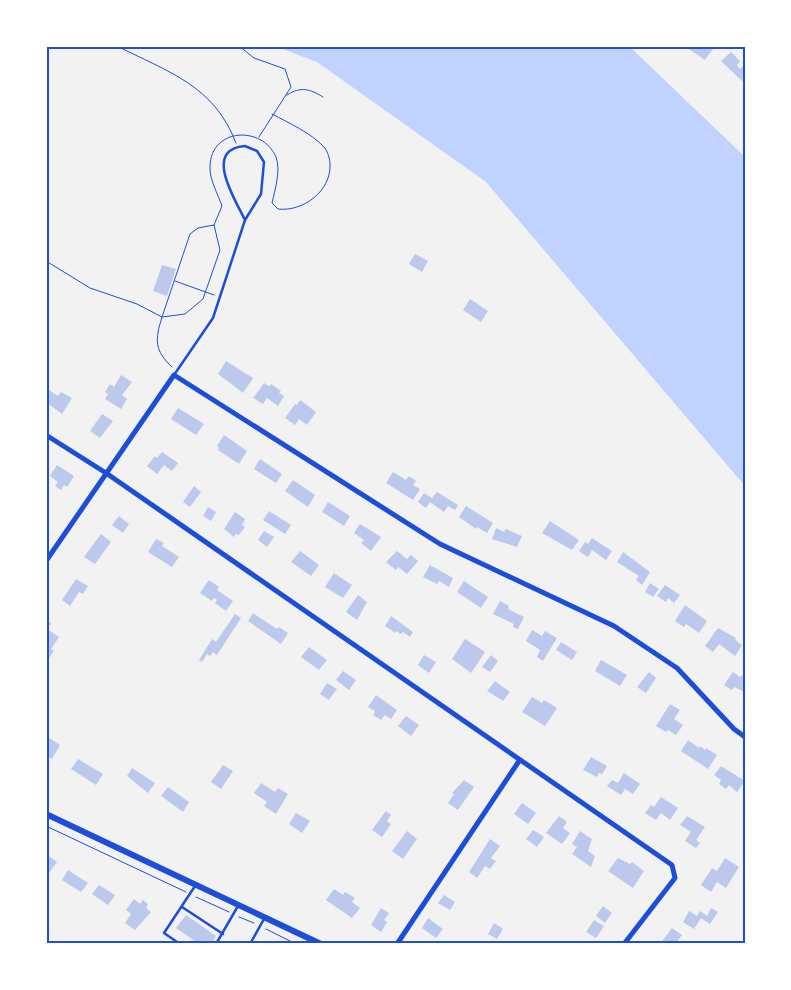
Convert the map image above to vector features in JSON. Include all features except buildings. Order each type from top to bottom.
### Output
[{"type":"street","points":[[46,561],[174,375],[440,544],[604,621],[625,634],[677,668],[734,729],[745,737]]},
{"type":"street","points":[[46,435],[106,474],[672,865],[675,878],[624,944]]},
{"type":"street","points":[[397,944],[519,761]]},
{"type":"street","points":[[46,814],[321,944]]},
{"type":"lane","points":[[174,375],[208,326],[220,297],[245,220],[261,194],[264,169],[261,155],[250,147],[238,146],[226,155],[223,165],[235,201],[245,220]]},
{"type":"lane","points":[[180,944],[164,933],[196,885]]},
{"type":"lane","points":[[216,944],[238,905]]},
{"type":"lane","points":[[182,907],[223,934]]},
{"type":"lane","points":[[250,944],[265,917]]},
{"type":"path","points":[[117,46],[186,79],[198,89],[220,114],[238,146]]},
{"type":"path","points":[[239,46],[254,58],[286,69],[291,87],[272,114],[258,139]]},
{"type":"path","points":[[287,95],[295,89],[303,88],[323,97]]},
{"type":"path","points":[[46,261],[90,288],[138,304],[162,317],[178,315],[191,310],[203,299],[220,250],[214,225],[222,206],[210,172],[211,159],[215,148],[233,135],[245,134],[258,139],[273,152],[277,163],[272,203],[278,209],[294,208],[315,197],[329,178],[329,158],[324,147],[272,114]]},
{"type":"path","points":[[264,169],[277,163]]},
{"type":"path","points":[[174,375],[172,367],[162,358],[159,352],[158,332],[162,317],[190,234],[198,228],[214,225]]},
{"type":"path","points":[[174,280],[220,297]]},
{"type":"path","points":[[46,826],[296,944]]},
{"type":"water","points":[[275,46],[629,46],[745,157],[745,486],[486,182],[317,62]]}]
